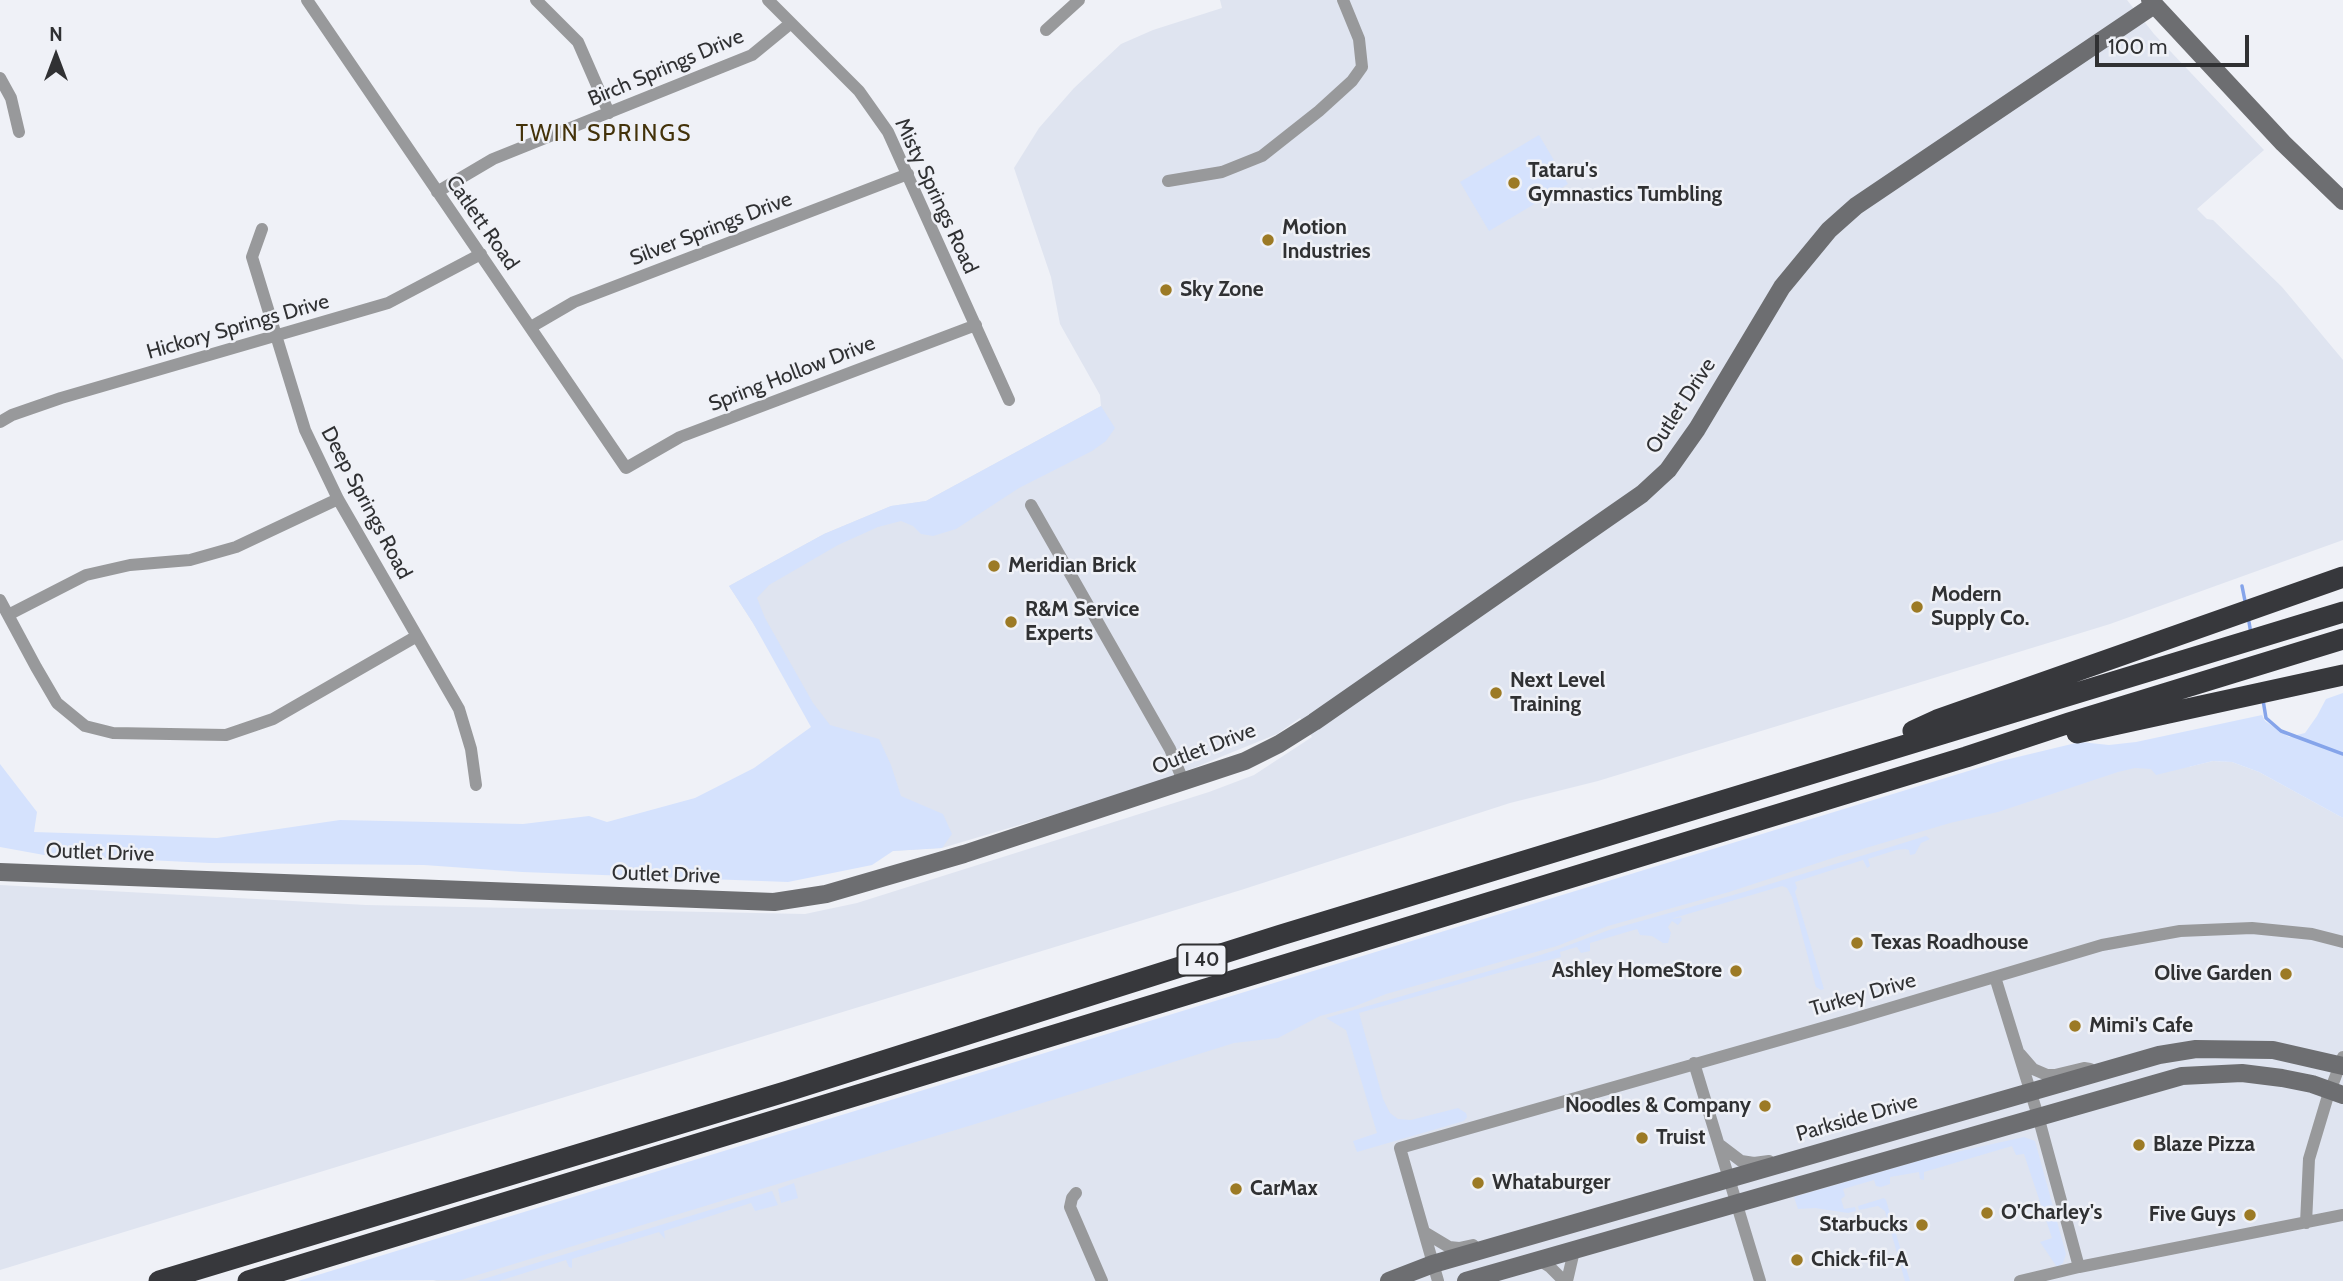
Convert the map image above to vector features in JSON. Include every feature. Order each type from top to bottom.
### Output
[{"type":"highway","points":[[1847,763],[1937,720],[2343,577]]},
{"type":"highway","name":"I 40","points":[[159,1281],[788,1091],[1281,935],[2343,612]]},
{"type":"highway","name":"I 40","points":[[248,1281],[1966,757],[2343,639]]},
{"type":"highway","points":[[1966,757],[2343,675]]},
{"type":"street","name":"Catlett Road","points":[[307,0],[626,468]]},
{"type":"street","points":[[536,0],[578,42],[609,113]]},
{"type":"street","name":"Misty Springs Road","points":[[768,0],[859,91],[888,132],[1009,400]]},
{"type":"street","points":[[1046,30],[1079,0]]},
{"type":"street","points":[[1168,181],[1222,172],[1262,156],[1352,81],[1362,66],[1359,39],[1343,0]]},
{"type":"street","points":[[2152,2],[2283,144],[2343,201]]},
{"type":"street","name":"Outlet Drive","points":[[0,872],[774,902],[827,894],[964,854],[1245,761],[1299,732],[1642,494],[1668,470],[1697,429],[1782,288],[1829,230],[1868,198],[2152,2]]},
{"type":"street","name":"Birch Springs Drive","points":[[437,192],[493,159],[752,55],[791,23]]},
{"type":"street","points":[[0,78],[11,98],[19,132]]},
{"type":"street","name":"Silver Springs Drive","points":[[531,327],[574,302],[908,174]]},
{"type":"street","name":"Deep Springs Road","points":[[262,229],[252,257],[305,430],[338,499],[459,709],[471,749],[476,785]]},
{"type":"street","name":"Hickory Springs Drive","points":[[0,422],[12,415],[61,398],[388,303],[481,254]]},
{"type":"street","name":"Spring Hollow Drive","points":[[626,468],[680,437],[976,326]]},
{"type":"street","points":[[8,615],[86,575],[130,565],[190,560],[236,547],[338,499]]},
{"type":"street","points":[[1031,505],[1170,749],[1184,783]]},
{"type":"street","points":[[0,600],[57,703],[85,726],[114,733],[226,735],[273,719],[417,636]]},
{"type":"street","name":"Turkey Drive","points":[[1424,1232],[1400,1148],[2102,945],[2180,931],[2252,928],[2312,934],[2343,942]]},
{"type":"street","points":[[1995,977],[2038,1116],[2079,1267]]},
{"type":"street","points":[[2015,1046],[2033,1069],[2047,1075],[2084,1068],[2105,1070]]},
{"type":"street","name":"Parkside Drive","points":[[1389,1281],[1435,1273],[1504,1244],[2159,1055],[2196,1049],[2234,1048],[2296,1053],[2342,1062]]},
{"type":"street","points":[[2306,1223],[2309,1159],[2337,1092],[2342,1062]]},
{"type":"street","points":[[1694,1063],[1760,1281]]},
{"type":"street","points":[[1466,1281],[2182,1076],[2242,1073],[2282,1078],[2337,1092]]},
{"type":"street","points":[[1719,1144],[1731,1156],[1749,1163],[1794,1159]]},
{"type":"street","points":[[1076,1193],[1070,1208],[1102,1281]]},
{"type":"street","points":[[2020,1281],[2343,1215]]},
{"type":"street","points":[[1424,1232],[1438,1241],[1459,1248],[1483,1242],[1504,1244]]},
{"type":"street","points":[[1424,1232],[1435,1273]]},
{"type":"street","points":[[1539,1260],[1566,1281],[1574,1251]]},
{"type":"shaded area","points":[[1220,0],[2127,0],[2154,34],[2264,150],[2197,209],[2207,219],[2213,220],[2282,287],[2343,360],[2343,540],[2110,624],[1598,781],[1510,803],[1241,890],[0,1270],[0,885],[366,905],[805,914],[857,903],[1209,792],[1254,775],[1312,737],[1300,718],[1277,734],[1147,787],[942,848],[892,851],[729,586],[824,534],[891,506],[926,501],[1101,406],[1100,395],[1060,324],[1051,277],[1014,168],[1039,128],[1074,88],[1121,44],[1153,30],[1222,8]]},
{"type":"shaded area","name":"Tataru's Gymnastics Tumbling","points":[[1539,135],[1568,184],[1489,231],[1460,182]]},
{"type":"shaded area","points":[[1101,406],[1115,428],[1106,441],[1092,451],[1019,488],[956,529],[933,536],[921,534],[913,526],[901,521],[878,527],[838,545],[769,585],[757,598],[765,618],[813,703],[830,725],[879,739],[901,796],[943,814],[952,834],[942,848],[893,851],[872,865],[788,882],[522,872],[424,865],[209,863],[44,855],[0,847],[0,764],[37,812],[34,832],[217,838],[340,820],[523,824],[589,816],[607,822],[695,798],[754,768],[811,727],[753,623],[729,586],[824,534],[891,506],[926,501]]},
{"type":"shaded area","points":[[2343,693],[2343,818],[2259,772],[2232,762],[2213,761],[2156,775],[2151,769],[2135,768],[1998,812],[1950,823],[1729,892],[1608,926],[1557,946],[1386,994],[1320,1016],[1278,1038],[1234,1043],[461,1280],[298,1281],[2001,761],[2080,742],[2109,745],[2136,742],[2262,715],[2265,721],[2289,737],[2305,733],[2326,699]]},
{"type":"shaded area","points":[[2143,759],[2188,767],[2213,761],[2232,762],[2259,772],[2343,818],[2343,1281],[433,1281]]},
{"type":"shaded area","points":[[1926,836],[1930,839],[1921,843],[1915,854],[1910,855],[1909,850],[1905,849],[1896,850],[1868,859],[1870,866],[1867,868],[1863,860],[1795,882],[1795,892],[1824,989],[1821,990],[1816,987],[1792,897],[1787,888],[1782,886],[1674,918],[1681,917],[1682,920],[1678,925],[1672,921],[1668,927],[1671,933],[1668,943],[1652,936],[1640,935],[1637,929],[1590,943],[1590,951],[1581,953],[1577,947],[1560,952],[1561,957],[1359,1013],[1383,1099],[1390,1113],[1398,1119],[1411,1120],[1458,1108],[1466,1113],[1467,1117],[1464,1121],[1357,1152],[1353,1141],[1377,1133],[1346,1030],[1326,1018],[1496,969],[1609,930]]},
{"type":"shaded area","points":[[2024,1137],[2035,1141],[2066,1254],[2063,1263],[2057,1267],[2040,1242],[2052,1238],[2024,1154],[2016,1155],[2012,1146],[1924,1172],[1924,1180],[1920,1179],[1919,1172],[1890,1177],[1890,1184],[1881,1187],[1876,1186],[1874,1180],[1843,1189],[1845,1196],[1841,1199],[1844,1209],[1855,1207],[1856,1211],[1848,1213],[1815,1208],[1798,1209],[1794,1197],[1925,1159]]},
{"type":"shaded area","points":[[794,1183],[798,1198],[781,1203],[778,1189]]},
{"type":"shaded area","points":[[772,1191],[778,1205],[755,1211],[751,1203],[664,1231],[665,1239],[659,1232],[572,1259],[572,1268],[566,1260],[499,1281],[477,1281]]},
{"type":"shaded area","points":[[1884,1198],[1910,1281],[1905,1281],[1885,1211],[1878,1206],[1859,1210],[1858,1206]]},
{"type":"waterway","points":[[2242,586],[2245,601]]},
{"type":"waterway","points":[[2249,622],[2251,634]]},
{"type":"waterway","points":[[2263,700],[2266,718],[2281,731],[2343,754]]},
{"type":"place","name":"Tataru's Gymnastics Tumbling","points":[[1514,183]]},
{"type":"place","name":"Motion Industries","points":[[1268,240]]},
{"type":"place","name":"Sky Zone","points":[[1166,290]]},
{"type":"place","name":"Meridian Brick","points":[[994,566]]},
{"type":"place","name":"Modern Supply Co.","points":[[1917,607]]},
{"type":"place","name":"R&M Service Experts","points":[[1011,622]]},
{"type":"place","name":"Next Level Training","points":[[1496,693]]},
{"type":"place","name":"Texas Roadhouse","points":[[1857,943]]},
{"type":"place","name":"Ashley HomeStore","points":[[1736,971]]},
{"type":"place","name":"Olive Garden","points":[[2286,974]]},
{"type":"place","name":"Mimi's Cafe","points":[[2075,1026]]},
{"type":"place","name":"Noodles & Company","points":[[1765,1106]]},
{"type":"place","name":"Truist","points":[[1642,1138]]},
{"type":"place","name":"Blaze Pizza","points":[[2139,1145]]},
{"type":"place","name":"Whataburger","points":[[1478,1183]]},
{"type":"place","name":"CarMax","points":[[1236,1189]]},
{"type":"place","name":"O'Charley's","points":[[1987,1213]]},
{"type":"place","name":"Five Guys","points":[[2250,1215]]},
{"type":"place","name":"Starbucks","points":[[1922,1225]]},
{"type":"place","name":"Chick-fil-A","points":[[1797,1260]]},
{"type":"district","name":"TWIN SPRINGS","points":[[604,134]]}]
